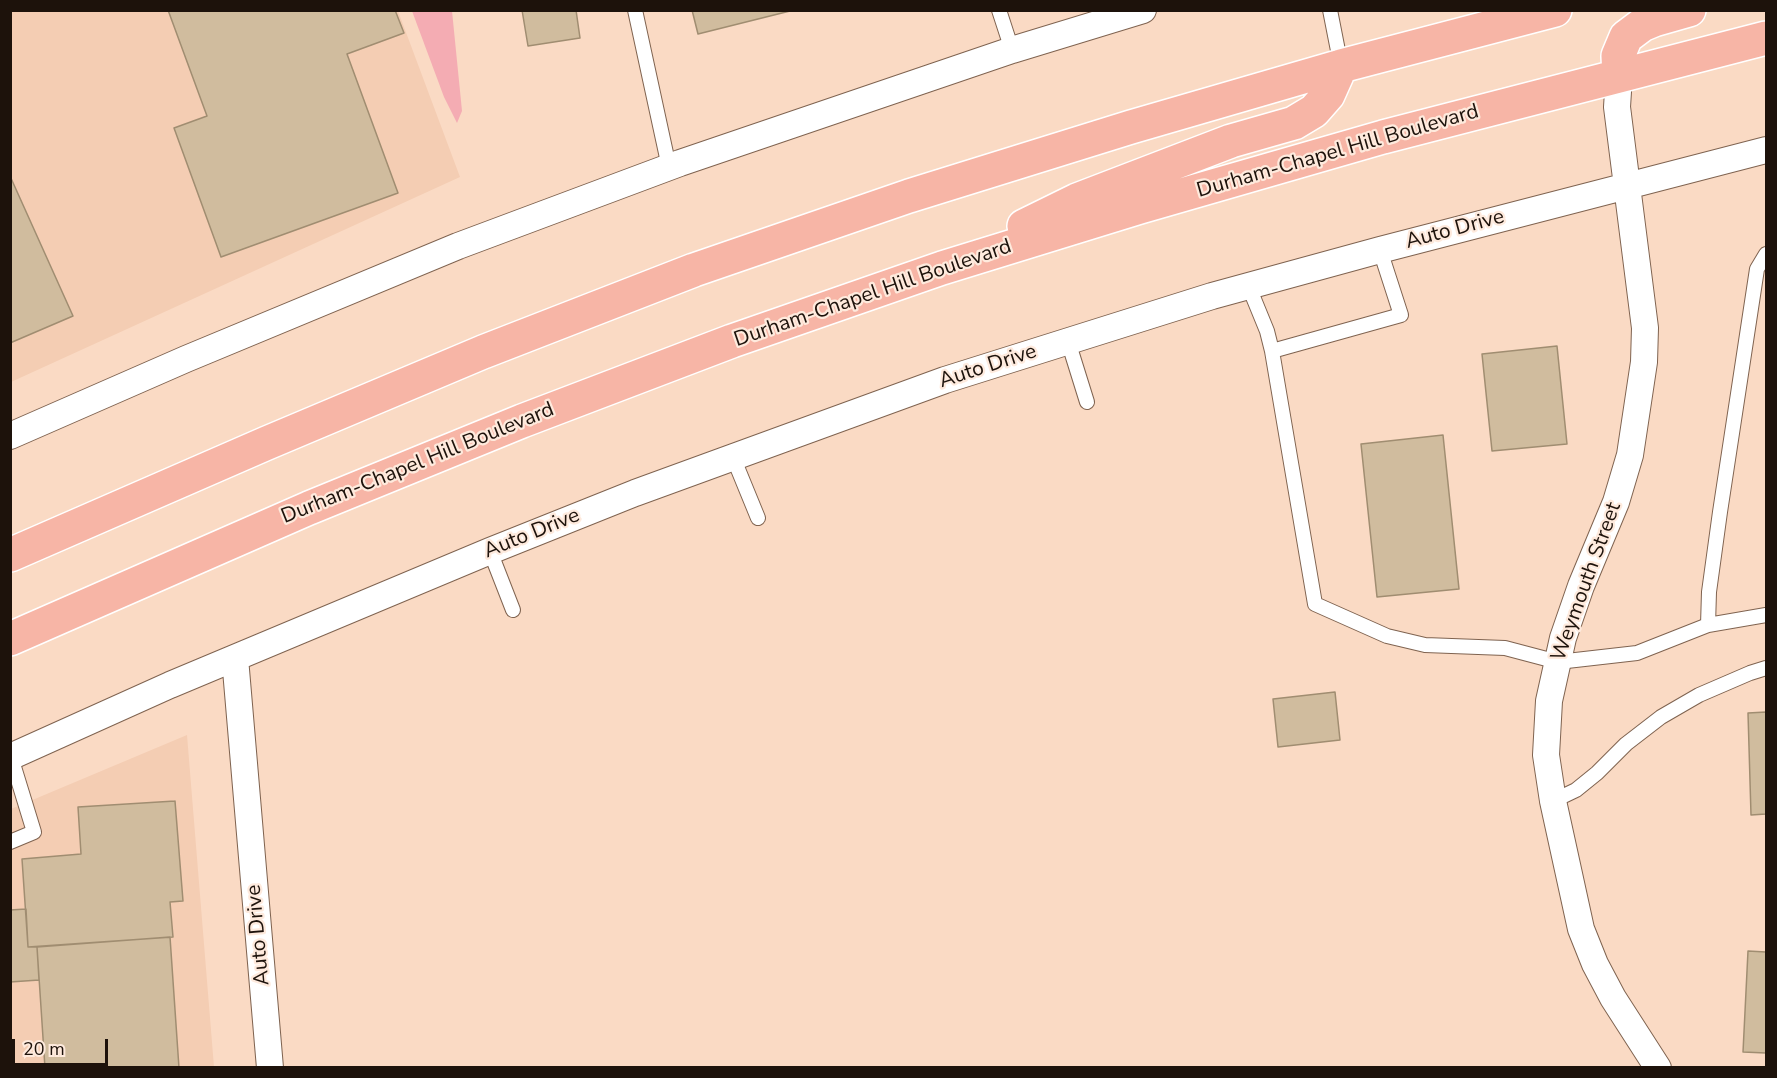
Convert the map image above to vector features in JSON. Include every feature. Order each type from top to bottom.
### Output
[{"type":"main road","points":[[10,555],[483,352],[694,270],[909,196],[1142,124],[1341,66],[1555,10]]},
{"type":"main road","points":[[1619,76],[1618,56],[1626,38],[1642,25],[1689,10]]},
{"type":"main road","name":"Durham-Chapel Hill Boulevard","points":[[10,639],[309,507],[522,421],[732,341],[942,268],[1140,207],[1383,137],[1767,38]]},
{"type":"main road","points":[[942,268],[1077,200],[1231,141],[1294,123],[1314,111],[1328,95],[1341,66]]},
{"type":"street","points":[[10,436],[186,359],[458,246],[669,168],[1012,50],[1143,10]]},
{"type":"street","name":"Weymouth Street","points":[[1619,76],[1617,107],[1645,328],[1644,362],[1630,454],[1616,502],[1581,586],[1563,638],[1549,701],[1546,755],[1553,801],[1581,929],[1595,964],[1613,998],[1659,1068]]},
{"type":"street","name":"Auto Drive","points":[[11,757],[170,685],[490,551],[733,457],[945,380],[1212,296],[1767,150]]},
{"type":"street","name":"Auto Drive","points":[[235,658],[270,1068]]},
{"type":"lane","points":[[635,10],[669,168]]},
{"type":"lane","points":[[999,10],[1012,50]]},
{"type":"lane","points":[[1330,10],[1341,66]]},
{"type":"lane","points":[[1272,351],[1401,315],[1380,250]]},
{"type":"lane","points":[[1708,625],[1709,592],[1720,512],[1757,269],[1767,254]]},
{"type":"lane","points":[[1249,287],[1267,331],[1272,351],[1315,604],[1387,636],[1425,645],[1505,648],[1558,662],[1637,653],[1708,625],[1767,615]]},
{"type":"lane","points":[[1068,341],[1087,402]]},
{"type":"lane","points":[[733,457],[758,518]]},
{"type":"lane","points":[[490,551],[513,610]]},
{"type":"lane","points":[[1553,801],[1583,784],[1626,744],[1660,717],[1699,695],[1767,668]]},
{"type":"lane","points":[[10,842],[34,832],[11,757]]},
{"type":"shaded area","points":[[10,11],[398,11],[460,177],[11,382]]},
{"type":"shaded area","points":[[412,11],[452,11],[462,111],[457,123],[444,97]]},
{"type":"shaded area","points":[[187,735],[214,1067],[11,1068],[11,809]]},
{"type":"building","points":[[168,10],[395,10],[404,33],[347,54],[398,193],[221,257],[174,128],[207,116]]},
{"type":"building","points":[[522,10],[576,10],[580,38],[528,46]]},
{"type":"building","points":[[692,10],[794,10],[698,34]]},
{"type":"building","points":[[10,176],[73,316],[10,343]]},
{"type":"building","points":[[1557,346],[1567,444],[1492,451],[1482,354]]},
{"type":"building","points":[[1443,435],[1459,589],[1377,597],[1361,444]]},
{"type":"building","points":[[1335,692],[1340,740],[1278,747],[1273,699]]},
{"type":"building","points":[[1766,712],[1766,814],[1751,815],[1748,713]]},
{"type":"building","points":[[175,801],[183,901],[170,902],[173,937],[28,947],[22,859],[81,854],[78,807]]},
{"type":"building","points":[[26,909],[28,947],[37,947],[39,980],[10,982],[10,910]]},
{"type":"building","points":[[170,937],[179,1068],[45,1068],[37,947]]},
{"type":"building","points":[[1748,951],[1766,952],[1766,1053],[1743,1052]]}]
